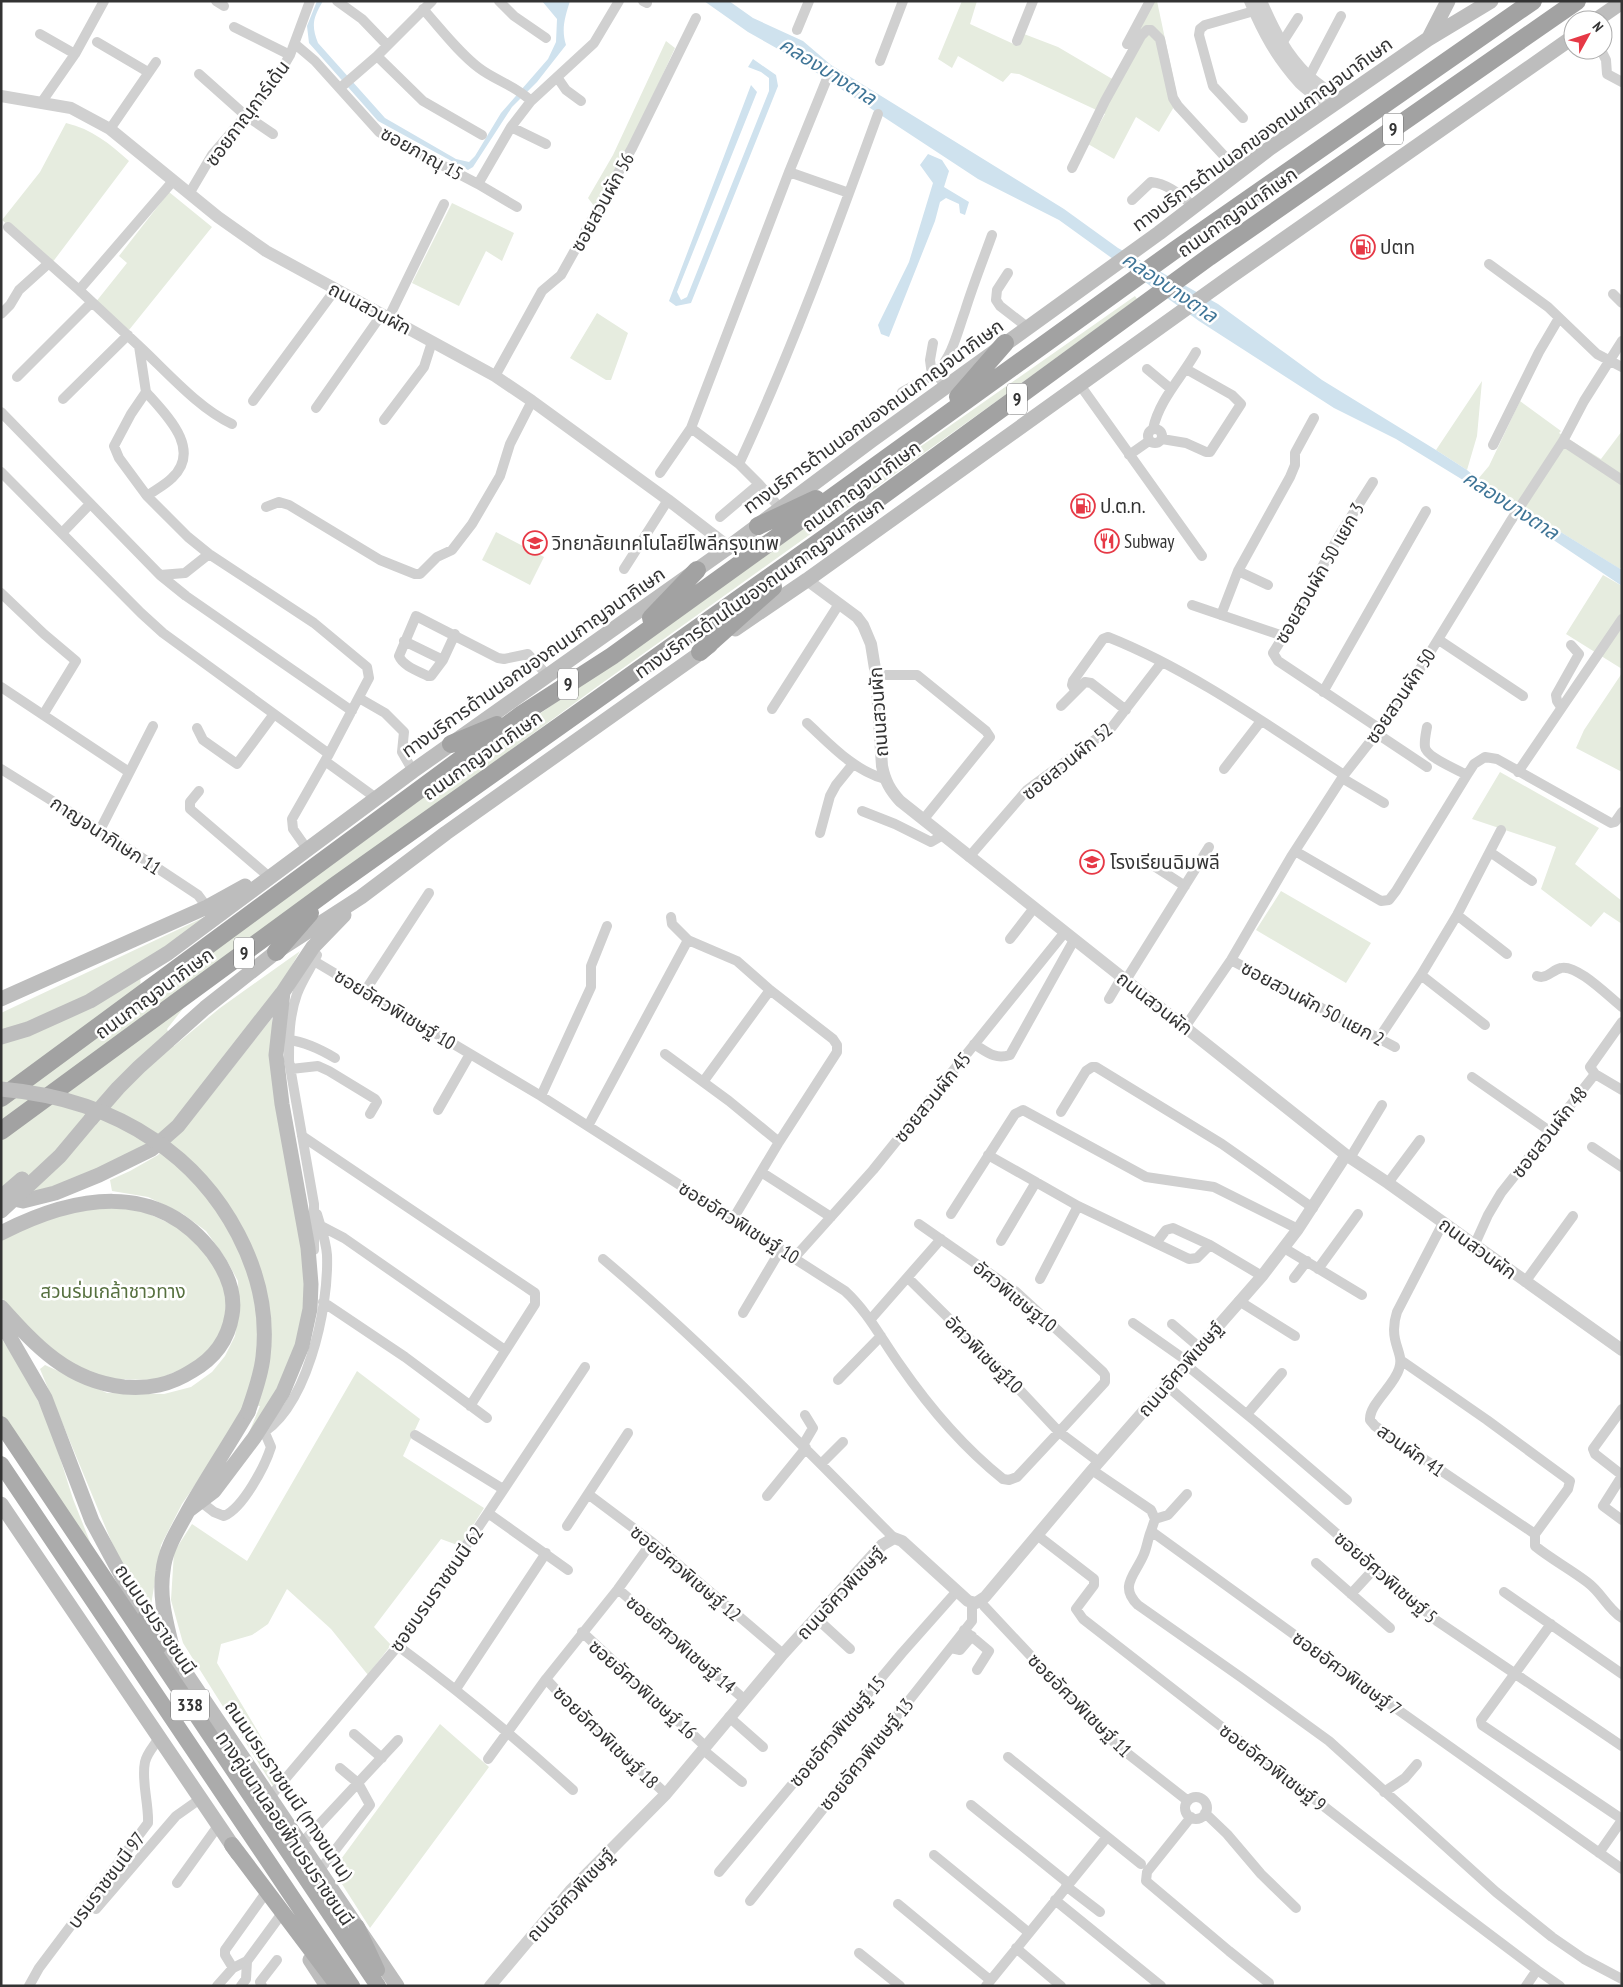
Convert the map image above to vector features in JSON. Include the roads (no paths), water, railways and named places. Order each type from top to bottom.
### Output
[{"type":"highway","name":"ถนนกาญจนาภิเษก","points":[[1,1098],[522,714],[619,651],[1175,250],[1533,1]]},
{"type":"highway","name":"ถนนกาญจนาภิเษก","points":[[1,1131],[336,885],[830,534],[1209,257],[1577,1]]},
{"type":"highway","points":[[936,422],[1005,343]]},
{"type":"highway","points":[[758,526],[853,482]]},
{"type":"highway","points":[[700,652],[830,534]]},
{"type":"highway","points":[[619,651],[697,570]]},
{"type":"highway","points":[[452,744],[522,714]]},
{"type":"highway","points":[[276,952],[336,885]]},
{"type":"main road","points":[[1428,39],[1448,1]]},
{"type":"main road","name":"ทางบริการด้านนอกของถนนกาญจนาภิเษก","points":[[1,1037],[28,1029],[90,1001],[168,953],[376,798],[729,547],[1005,343],[1195,207],[1270,148],[1428,39],[1489,2]]},
{"type":"main road","points":[[1610,10],[1622,2]]},
{"type":"main road","name":"ทางบริการด้านในของถนนกาญจนาภิเษก","points":[[1,1211],[55,1162],[118,1088],[139,1067],[205,1008],[276,952],[360,897],[446,833],[700,652],[807,580],[1230,277],[1563,44]]},
{"type":"main road","points":[[1530,68],[1563,50]]},
{"type":"main road","points":[[1,999],[208,906],[284,866]]},
{"type":"main road","points":[[91,1119],[68,1135],[1,1196],[24,1201],[55,1193],[99,1175],[152,1149],[178,1126],[283,992],[303,960],[360,897]]},
{"type":"main road","points":[[195,1506],[219,1484],[259,1435],[294,1370],[306,1328],[311,1284],[308,1248],[282,1104],[276,1055],[283,992]]},
{"type":"main road","points":[[1,1089],[43,1094],[63,1099],[113,1117],[155,1140],[179,1159],[217,1201],[234,1226],[252,1266],[263,1316],[263,1358],[248,1412],[195,1506],[173,1538],[163,1570],[162,1604],[174,1656]]},
{"type":"main road","points":[[1,1233],[30,1218],[69,1205],[105,1200],[146,1206],[174,1218],[205,1243],[227,1276],[233,1298],[233,1314],[230,1328],[218,1350],[200,1367],[170,1383],[137,1388],[114,1386],[88,1380],[60,1364],[41,1349],[1,1306]]},
{"type":"main road","name":"ถนนบรมราชชนนี (ทางขนาน)","points":[[1,1322],[45,1398],[92,1520],[110,1556],[146,1616],[397,1986]]},
{"type":"main road","name":"ถนนบรมราชชนนี","points":[[1,1424],[378,1986]]},
{"type":"main road","name":"ทางคู่ขนานลอยฟ้าบรมราชชนนี","points":[[1,1445],[368,1986]]},
{"type":"main road","name":"ทางคู่ขนานลอยฟ้าบรมราชชนนี","points":[[1,1464],[352,1986]]},
{"type":"main road","name":"338","points":[[1,1474],[347,1986]]},
{"type":"main road","name":"338","points":[[3,1510],[327,1986]]},
{"type":"main road","points":[[146,1616],[166,1661],[187,1700]]},
{"type":"main road","points":[[232,1845],[338,1986]]},
{"type":"main road","points":[[357,1927],[385,1986]]},
{"type":"street","name":"ซอยภาณุการ์เด้น","points":[[189,194],[212,154],[273,84],[290,56],[310,1]]},
{"type":"street","points":[[337,1],[362,18],[387,45]]},
{"type":"street","points":[[342,86],[377,56],[432,1]]},
{"type":"street","points":[[499,1],[514,16],[546,38]]},
{"type":"street","points":[[478,184],[511,127],[525,95],[557,77],[594,43],[618,1]]},
{"type":"street","points":[[880,61],[903,1]]},
{"type":"street","points":[[1017,42],[1033,1]]},
{"type":"street","points":[[1128,44],[1150,1]]},
{"type":"street","points":[[41,103],[74,54],[102,2]]},
{"type":"street","points":[[797,30],[806,2]]},
{"type":"street","points":[[1257,5],[1274,32],[1309,77],[1331,94],[1333,105]]},
{"type":"street","points":[[1257,5],[1265,37],[1282,62],[1302,85],[1324,101],[1333,105]]},
{"type":"street","points":[[1243,118],[1214,86],[1199,35],[1200,29],[1205,25],[1257,5]]},
{"type":"street","points":[[423,9],[470,61],[481,70],[525,95]]},
{"type":"street","points":[[1309,77],[1340,16]]},
{"type":"street","name":"ซอยสวนผัก 56","points":[[495,376],[542,291],[560,277],[571,258],[632,148],[696,18]]},
{"type":"street","points":[[1282,43],[1298,18]]},
{"type":"street","points":[[234,27],[290,56]]},
{"type":"street","points":[[1072,168],[1105,101],[1141,36],[1147,30],[1151,30],[1160,39],[1173,98],[1178,106],[1238,172]]},
{"type":"street","points":[[40,34],[74,54]]},
{"type":"street","points":[[97,42],[148,72]]},
{"type":"street","name":"ซอยภาณุ 15","points":[[295,44],[342,86],[379,132],[478,184],[517,207]]},
{"type":"street","points":[[377,56],[423,101],[482,135]]},
{"type":"street","points":[[1606,60],[1607,74],[1622,82]]},
{"type":"street","points":[[110,129],[156,62]]},
{"type":"street","points":[[199,74],[245,115],[274,134]]},
{"type":"street","points":[[557,77],[566,90],[581,102]]},
{"type":"street","points":[[660,473],[691,428],[826,81]]},
{"type":"street","name":"ถนนสวนผัก","points":[[1,96],[71,108],[110,129],[218,217],[266,251],[495,376],[668,500],[729,547]]},
{"type":"street","points":[[739,464],[797,331],[878,114]]},
{"type":"street","points":[[511,127],[546,144]]},
{"type":"street","points":[[789,172],[849,193]]},
{"type":"street","points":[[79,290],[173,181]]},
{"type":"street","points":[[1132,200],[1151,182],[1171,188],[1195,207]]},
{"type":"street","points":[[316,408],[385,316],[444,204]]},
{"type":"street","points":[[8,227],[197,400],[220,419],[232,424]]},
{"type":"street","points":[[902,392],[934,374],[942,366],[954,346],[964,312],[992,235]]},
{"type":"street","points":[[1,314],[10,305],[19,290],[49,263]]},
{"type":"street","points":[[1489,264],[1548,307],[1597,354],[1622,367]]},
{"type":"street","points":[[1008,273],[997,290],[996,300],[1000,306],[1027,327]]},
{"type":"street","points":[[253,401],[335,290]]},
{"type":"street","points":[[1612,294],[1622,303]]},
{"type":"street","points":[[17,377],[92,302]]},
{"type":"street","points":[[1494,445],[1538,352],[1559,318]]},
{"type":"street","points":[[63,399],[128,335]]},
{"type":"street","name":"ซอยสวนผัก 50","points":[[1186,1027],[1231,960],[1295,851],[1343,776],[1408,690],[1510,522],[1563,441],[1584,401],[1622,341]]},
{"type":"street","points":[[384,420],[424,367],[432,342]]},
{"type":"street","points":[[933,343],[930,360],[934,374],[946,387]]},
{"type":"street","points":[[139,346],[146,392],[174,424],[182,441],[184,460],[173,477],[147,496]]},
{"type":"street","points":[[1149,441],[1148,434],[1153,429],[1156,418],[1171,389],[1186,370],[1196,352]]},
{"type":"street","points":[[1147,369],[1171,389]]},
{"type":"street","points":[[1162,438],[1186,443],[1210,452],[1241,404],[1232,395],[1186,370]]},
{"type":"street","points":[[1080,384],[1202,556]]},
{"type":"street","points":[[146,392],[131,414],[114,446],[119,458],[147,496],[209,554],[314,623],[367,667],[369,678],[292,819],[296,836],[306,849]]},
{"type":"street","points":[[266,506],[279,502],[289,505],[380,560],[415,574],[420,574],[437,557],[452,550],[472,524],[500,476],[510,444],[532,401]]},
{"type":"street","points":[[1,412],[160,575],[186,596],[352,711]]},
{"type":"street","points":[[1221,614],[1238,571],[1290,477],[1295,465],[1295,453],[1314,418]]},
{"type":"street","points":[[691,428],[739,464],[780,509]]},
{"type":"street","points":[[1153,429],[1160,431],[1162,438]]},
{"type":"street","points":[[1149,441],[1156,443],[1162,438]]},
{"type":"street","points":[[1129,455],[1149,441]]},
{"type":"street","points":[[1563,441],[1622,480]]},
{"type":"street","points":[[1,472],[164,633],[274,714],[376,798]]},
{"type":"street","name":"ซอยสวนผัก 50 แยก 3","points":[[1373,482],[1340,534],[1294,619],[1273,653],[1275,658],[1427,768]]},
{"type":"street","points":[[720,517],[759,484]]},
{"type":"street","points":[[624,569],[668,500]]},
{"type":"street","points":[[62,533],[90,504]]},
{"type":"street","points":[[1323,692],[1426,511]]},
{"type":"street","points":[[160,575],[185,573],[209,554]]},
{"type":"street","points":[[1238,571],[1268,584]]},
{"type":"street","name":"ถนนสวนผัก","points":[[807,580],[851,611],[863,625],[871,644],[876,675],[885,779],[894,795],[1348,1157],[1388,1183],[1622,1350]]},
{"type":"street","points":[[1,593],[44,634],[76,660],[43,715]]},
{"type":"street","points":[[772,710],[840,604]]},
{"type":"street","points":[[1192,605],[1283,636]]},
{"type":"street","points":[[455,634],[443,660],[433,675],[428,676],[401,661],[399,656],[404,641],[416,616],[455,634],[501,658],[528,654],[547,675]]},
{"type":"street","points":[[1518,772],[1622,619]]},
{"type":"street","points":[[1075,690],[1072,685],[1073,681],[1104,638],[1108,637],[1162,662],[1261,721],[1384,803]]},
{"type":"street","points":[[1439,640],[1523,696]]},
{"type":"street","points":[[404,641],[443,660]]},
{"type":"street","points":[[1561,707],[1556,695],[1579,654],[1571,645]]},
{"type":"street","name":"ซอยสวนผัก 52","points":[[969,856],[1027,790],[1106,733],[1162,662]]},
{"type":"street","points":[[876,675],[917,675],[986,731],[990,737],[923,820]]},
{"type":"street","points":[[1061,706],[1083,682],[1090,683],[1126,710]]},
{"type":"street","points":[[1,687],[129,772]]},
{"type":"street","points":[[359,698],[392,719],[404,732],[402,752],[414,771]]},
{"type":"street","points":[[197,728],[203,740],[237,764],[274,714]]},
{"type":"street","points":[[1224,769],[1261,721]]},
{"type":"street","points":[[807,723],[853,764],[868,774],[885,779]]},
{"type":"street","points":[[100,830],[153,726]]},
{"type":"street","points":[[1427,727],[1426,751],[1434,758],[1467,775]]},
{"type":"street","points":[[1295,851],[1381,900],[1389,900],[1474,764],[1484,757],[1497,759],[1613,823],[1622,812]]},
{"type":"street","points":[[820,833],[830,796],[836,785],[853,764]]},
{"type":"street","name":"กาญจนาภิเษก 11","points":[[1,768],[100,830],[198,895],[208,906]]},
{"type":"street","points":[[199,791],[190,802],[190,808],[267,875]]},
{"type":"street","points":[[862,811],[895,824],[931,842],[943,835]]},
{"type":"street","points":[[1379,1038],[1421,975],[1457,915],[1502,830]]},
{"type":"street","points":[[1109,999],[1124,979],[1209,846]]},
{"type":"street","points":[[1490,852],[1532,880]]},
{"type":"street","points":[[1151,864],[1184,886]]},
{"type":"street","points":[[365,991],[429,893]]},
{"type":"street","points":[[1010,939],[1034,908]]},
{"type":"street","points":[[1457,915],[1507,954]]},
{"type":"street","points":[[671,917],[672,924],[688,940],[737,961],[770,990],[833,1039],[837,1045],[837,1052],[779,1142],[734,1219]]},
{"type":"street","points":[[540,1096],[590,987],[591,966],[607,926]]},
{"type":"street","points":[[195,1506],[224,1516],[232,1511],[264,1469],[271,1447],[259,1435],[280,1417],[294,1396],[306,1373],[319,1329],[324,1302],[327,1255],[314,1204],[291,1069],[289,1040],[290,1024],[297,994],[327,933]]},
{"type":"street","points":[[974,1044],[992,1056],[1003,1058],[1010,1055],[1070,936]]},
{"type":"street","name":"ซอยสวนผัก 45","points":[[795,1257],[873,1170],[974,1044],[1070,936]]},
{"type":"street","points":[[588,1126],[688,940]]},
{"type":"street","name":"ซอยสวนผัก 50 แยก 2","points":[[1231,960],[1395,1047]]},
{"type":"street","name":"ซอยอัศวพิเชษฐ์ 10","points":[[314,961],[540,1096],[795,1257],[845,1291],[855,1300],[923,1397],[947,1426],[1003,1479],[1013,1480],[1017,1477],[1059,1432]]},
{"type":"street","points":[[1537,976],[1544,977],[1556,970],[1569,967],[1582,974],[1622,1007]]},
{"type":"street","points":[[1421,975],[1485,1025]]},
{"type":"street","points":[[703,1082],[770,990]]},
{"type":"street","name":"ซอยสวนผัก 48","points":[[1474,1246],[1488,1215],[1501,1194],[1595,1074],[1590,1067],[1622,1022]]},
{"type":"street","points":[[289,1040],[320,1049],[335,1058]]},
{"type":"street","points":[[438,1110],[470,1054]]},
{"type":"street","points":[[665,1054],[779,1142]]},
{"type":"street","points":[[291,1069],[318,1066],[329,1071],[375,1099],[377,1102],[376,1106],[370,1114]]},
{"type":"street","points":[[1061,1112],[1086,1071],[1092,1067],[1096,1068],[1222,1144],[1313,1208]]},
{"type":"street","points":[[1595,1074],[1622,1090]]},
{"type":"street","points":[[1472,1077],[1551,1132]]},
{"type":"street","points":[[1348,1157],[1382,1105]]},
{"type":"street","points":[[951,1214],[1015,1114],[1023,1110],[1146,1177],[1214,1187],[1298,1229]]},
{"type":"street","points":[[302,1136],[535,1293],[535,1304],[470,1406]]},
{"type":"street","points":[[1388,1183],[1420,1140]]},
{"type":"street","points":[[1592,1148],[1622,1168]]},
{"type":"street","points":[[988,1155],[1078,1206],[1193,1260],[1201,1255],[1210,1244]]},
{"type":"street","name":"ถนนอัศวพิเชษฐ์","points":[[490,1986],[570,1891],[666,1794],[782,1654],[882,1545],[894,1538],[902,1541],[957,1591],[977,1602],[1262,1276],[1298,1229],[1348,1157]]},
{"type":"street","points":[[761,1172],[831,1217]]},
{"type":"street","points":[[1001,1241],[1036,1182]]},
{"type":"street","points":[[311,1284],[314,1258],[314,1204]]},
{"type":"street","points":[[1040,1279],[1078,1206]]},
{"type":"street","points":[[1318,1269],[1358,1214]]},
{"type":"street","points":[[1525,1282],[1573,1216]]},
{"type":"street","points":[[1443,1223],[1397,1312],[1394,1322],[1394,1334],[1402,1361],[1488,1420],[1570,1481],[1568,1489],[1535,1534],[1535,1546],[1597,1590],[1611,1610],[1622,1618]]},
{"type":"street","name":"อัศวพิเชษฐ10","points":[[919,1224],[1015,1291],[1105,1375],[1105,1382],[1059,1432]]},
{"type":"street","points":[[320,1226],[344,1238],[505,1350]]},
{"type":"street","points":[[1156,1244],[1166,1230],[1173,1228],[1210,1244],[1262,1276]]},
{"type":"street","points":[[870,1320],[940,1239]]},
{"type":"street","points":[[1284,1248],[1362,1295]]},
{"type":"street","points":[[742,1313],[781,1249]]},
{"type":"street","points":[[603,1259],[663,1310],[805,1446],[894,1538]]},
{"type":"street","points":[[1294,1278],[1307,1262]]},
{"type":"street","name":"อัศวพิเชษฐ์10","points":[[908,1278],[1059,1432]]},
{"type":"street","points":[[1239,1301],[1295,1336]]},
{"type":"street","points":[[324,1302],[405,1357],[487,1418]]},
{"type":"street","points":[[1133,1323],[1186,1363],[1347,1500]]},
{"type":"street","points":[[1172,1324],[1199,1347]]},
{"type":"street","points":[[838,1380],[881,1336]]},
{"type":"street","name":"สวนผัก 41","points":[[1402,1361],[1394,1380],[1371,1412],[1372,1423],[1535,1534]]},
{"type":"street","name":"ซอยบรมราชชนนี 62","points":[[269,1798],[398,1646],[585,1367]]},
{"type":"street","points":[[1247,1414],[1282,1373]]},
{"type":"street","name":"ซอยอัศวพิเชษฐ์ 5","points":[[1166,1385],[1437,1621],[1622,1746]]},
{"type":"street","points":[[1622,1409],[1593,1449],[1595,1454],[1622,1476],[1604,1506],[1622,1520]]},
{"type":"street","points":[[767,1496],[805,1446],[813,1428],[804,1415]]},
{"type":"street","points":[[1059,1432],[1096,1466],[1151,1510],[1155,1519],[1145,1552],[1129,1583],[1130,1596],[1133,1600],[1329,1741],[1496,1892],[1552,1937],[1584,1959],[1622,1979]]},
{"type":"street","points":[[567,1526],[628,1433]]},
{"type":"street","points":[[415,1435],[503,1489]]},
{"type":"street","points":[[822,1463],[843,1442]]},
{"type":"street","name":"ซอยอัศวพิเชษฐ์ 12","points":[[588,1494],[652,1542],[782,1654]]},
{"type":"street","points":[[1155,1519],[1168,1515],[1187,1494]]},
{"type":"street","points":[[488,1514],[568,1570]]},
{"type":"street","name":"ซอยอัศวพิเชษฐ์ 7","points":[[1151,1531],[1394,1707],[1622,1868]]},
{"type":"street","name":"ซอยอัศวพิเชษฐ์ 9","points":[[1037,1535],[1094,1579],[1094,1585],[1076,1609],[1082,1619],[1536,1970],[1560,1986]]},
{"type":"street","points":[[488,1760],[546,1679],[618,1589],[652,1542]]},
{"type":"street","points":[[456,1688],[546,1553]]},
{"type":"street","points":[[1316,1563],[1390,1628]]},
{"type":"street","points":[[1352,1594],[1376,1568]]},
{"type":"street","name":"ซอยอัศวพิเชษฐ์ 14","points":[[618,1589],[744,1699]]},
{"type":"street","name":"ซอยอัศวพิเชษฐ์ 15","points":[[719,1872],[902,1653],[957,1591]]},
{"type":"street","points":[[1504,1592],[1622,1674]]},
{"type":"street","name":"ซอยอัศวพิเชษฐ์ 13","points":[[750,1902],[951,1648],[968,1633],[977,1602]]},
{"type":"street","name":"ซอยอัศวพิเชษฐ์ 11","points":[[977,1602],[984,1606],[1118,1746],[1188,1801]]},
{"type":"street","points":[[816,1617],[850,1650]]},
{"type":"street","points":[[1551,1624],[1482,1720],[1482,1725],[1622,1820],[1599,1853]]},
{"type":"street","name":"ซอยอัศวพิเชษฐ์ 16","points":[[582,1632],[742,1782]]},
{"type":"street","points":[[968,1633],[989,1651],[977,1670]]},
{"type":"street","points":[[398,1646],[456,1688],[573,1790]]},
{"type":"street","name":"ซอยอัศวพิเชษฐ์ 18","points":[[546,1679],[666,1794]]},
{"type":"street","points":[[729,1717],[763,1747]]},
{"type":"street","points":[[354,1734],[382,1758]]},
{"type":"street","name":"บรมราชชนนี 97","points":[[29,1986],[39,1968],[148,1823],[144,1775],[145,1762],[159,1738]]},
{"type":"street","points":[[301,1844],[398,1740]]},
{"type":"street","points":[[1008,1757],[1140,1864]]},
{"type":"street","points":[[1384,1792],[1405,1778],[1418,1764]]},
{"type":"street","points":[[319,1871],[370,1805],[358,1783],[340,1768]]},
{"type":"street","points":[[1196,1797],[1200,1798],[1207,1804],[1205,1814],[1199,1818],[1191,1817],[1186,1810],[1188,1801],[1196,1797]]},
{"type":"street","points":[[96,1909],[176,1816],[200,1799]]},
{"type":"street","points":[[970,1805],[1100,1912]]},
{"type":"street","points":[[1205,1814],[1227,1834],[1261,1874],[1296,1908]]},
{"type":"street","points":[[1191,1817],[1147,1872],[1145,1876],[1146,1881],[1229,1952],[1269,1983]]},
{"type":"street","points":[[177,1882],[218,1826]]},
{"type":"street","points":[[313,1831],[332,1854]]},
{"type":"street","points":[[898,1904],[988,1983],[1107,1837]]},
{"type":"street","points":[[934,1854],[1028,1932]]},
{"type":"street","points":[[233,1968],[225,1955],[225,1950],[265,1894]]},
{"type":"street","points":[[1056,1900],[1161,1986]]},
{"type":"street","points":[[217,1986],[233,1968],[247,1962],[280,1916]]},
{"type":"street","points":[[1016,1948],[1062,1986]]},
{"type":"street","points":[[859,1952],[900,1986]]},
{"type":"street","points":[[262,1986],[260,1982],[277,1960]]},
{"type":"street","points":[[241,1986],[246,1979],[247,1962]]},
{"type":"street","points":[[1526,1986],[1536,1970]]},
{"type":"water","points":[[317,1],[323,1],[314,22],[314,31],[318,43],[385,118],[456,159],[469,162],[475,156],[501,113],[548,59],[556,42],[557,19],[542,1],[570,1],[564,28],[566,45],[537,82],[512,107],[473,167],[468,170],[378,121],[309,43],[307,26]]},
{"type":"water","name":"คลองบางตาล","points":[[704,1],[729,1],[753,18],[803,41],[831,65],[1064,209],[1118,248],[1218,304],[1322,380],[1436,450],[1467,470],[1485,485],[1622,570],[1622,586],[1476,488],[1396,439],[1334,408],[1199,321],[1059,220],[978,179],[794,58],[748,32]]},
{"type":"water","points":[[753,59],[776,75],[778,86],[691,303],[676,306],[669,301],[751,85],[757,92],[677,292],[681,300],[687,297],[769,91],[769,78],[761,72],[748,67]]},
{"type":"water","points":[[928,154],[942,160],[949,171],[944,187],[969,202],[965,215],[960,213],[959,204],[946,198],[940,202],[935,221],[889,337],[881,334],[878,325],[909,262],[933,183],[920,165]]},
{"type":"place","name":"ปตท","points":[[1363,247]]},
{"type":"place","name":"ป.ต.ท.","points":[[1083,506]]},
{"type":"place","name":"Subway","points":[[1107,541]]},
{"type":"place","name":"วิทยาลัยเทคโนโลยีโพลีกรุงเทพ","points":[[535,543]]},
{"type":"place","name":"โรงเรียนฉิมพลี","points":[[1092,862]]},
{"type":"park label","name":"สวนร่มเกล้าชาวทาง","points":[[113,1291]]}]
